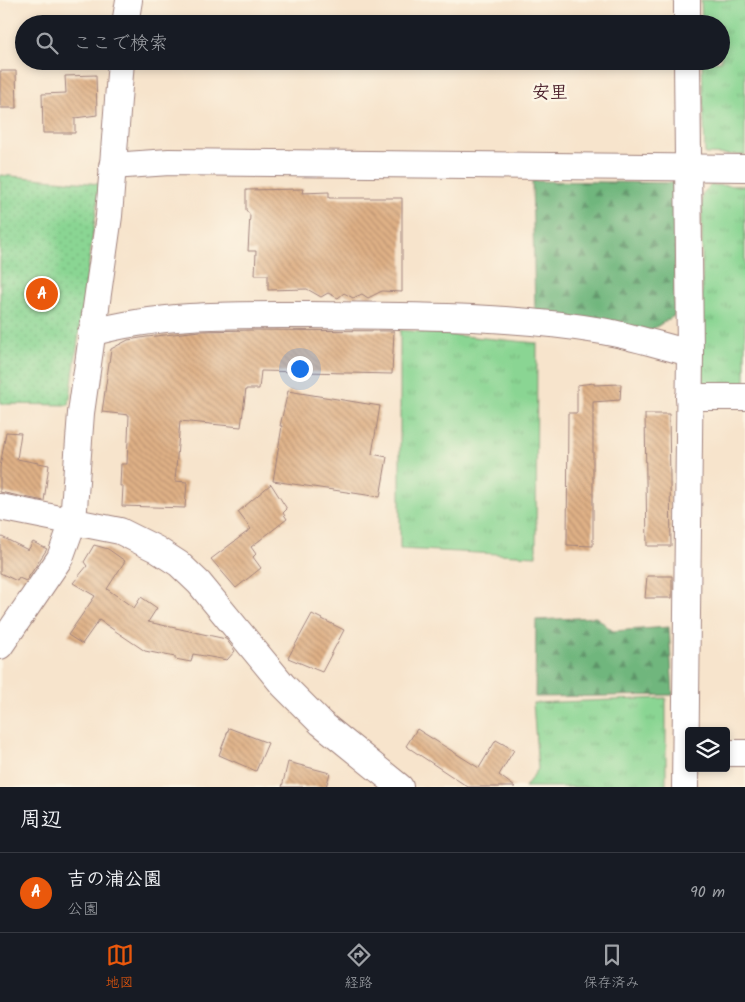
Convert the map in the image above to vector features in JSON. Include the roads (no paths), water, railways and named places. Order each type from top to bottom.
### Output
[{"type":"street","points":[[126,15],[129,0]]},
{"type":"street","points":[[687,0],[687,15]]},
{"type":"street","points":[[0,646],[60,558],[73,522],[81,413],[109,216],[120,70]]},
{"type":"street","points":[[687,70],[690,353],[687,727]]},
{"type":"street","points":[[112,166],[169,162],[745,168]]},
{"type":"street","points":[[91,333],[126,323],[175,317],[262,315],[422,317],[537,323],[603,331],[690,353]]},
{"type":"street","points":[[689,397],[745,397]]},
{"type":"street","points":[[0,507],[120,531],[156,549],[179,564],[199,583],[283,685],[321,723],[400,787]]},
{"type":"street","points":[[730,753],[745,753]]},
{"type":"street","points":[[685,787],[686,772]]},
{"type":"place","name":"吉の浦公園","points":[[42,294]]},
{"type":"district","name":"安里","points":[[550,93]]}]
